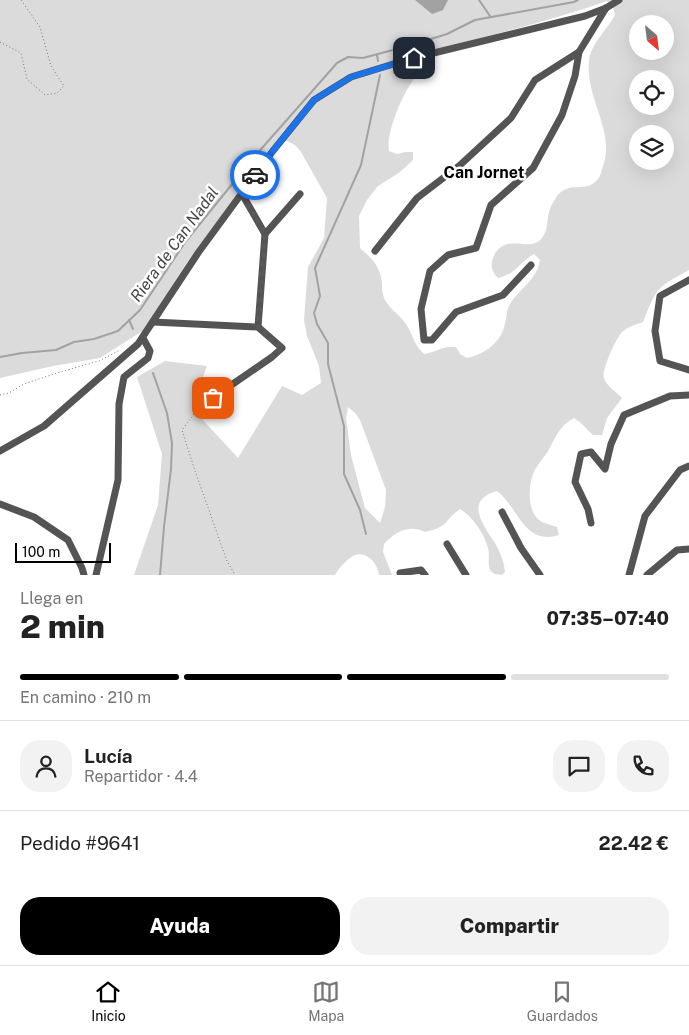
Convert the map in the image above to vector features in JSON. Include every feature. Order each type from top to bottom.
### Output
[{"type":"street","points":[[0,451],[44,426],[138,344],[198,253],[272,152],[314,100],[351,77],[414,58],[585,16],[606,8],[619,0]]},
{"type":"street","points":[[531,265],[503,295],[456,312],[432,340],[424,340],[421,309],[430,271],[448,255],[476,248],[491,205],[533,168],[562,115],[575,76],[579,52],[606,8]]},
{"type":"street","points":[[375,251],[416,198],[459,166],[511,118],[535,80],[579,52]]},
{"type":"street","points":[[242,194],[265,234],[258,327]]},
{"type":"street","points":[[265,234],[300,194]]},
{"type":"street","points":[[689,280],[660,296],[656,331],[660,361],[689,370]]},
{"type":"street","points":[[153,322],[230,324],[258,327],[282,348],[198,408]]},
{"type":"street","points":[[96,575],[118,480],[119,404],[124,378],[148,358],[150,351],[143,338]]},
{"type":"street","points":[[591,523],[588,509],[575,482],[581,454],[591,452],[605,469],[611,444],[624,415],[670,396],[689,395]]},
{"type":"street","points":[[629,575],[645,516],[680,470],[689,466]]},
{"type":"street","points":[[0,504],[34,517],[68,540],[84,575]]},
{"type":"street","points":[[502,512],[521,548],[540,575]]},
{"type":"street","points":[[447,544],[466,575]]},
{"type":"street","points":[[647,575],[677,550],[689,549]]},
{"type":"street","points":[[400,572],[420,570],[425,575]]},
{"type":"path","points":[[0,42],[21,53],[27,79],[45,95],[57,93],[64,86],[51,66],[40,27],[20,0]]},
{"type":"path","points":[[0,395],[9,394],[24,384],[99,361],[122,350]]},
{"type":"path","points":[[198,408],[182,430],[195,472],[235,575]]},
{"type":"shaded area","points":[[0,0],[689,0],[689,270],[664,285],[651,302],[643,322],[624,330],[616,341],[607,362],[604,378],[609,386],[622,398],[607,418],[602,435],[593,435],[574,418],[561,428],[534,471],[531,480],[531,507],[537,518],[542,522],[557,527],[559,535],[547,537],[538,535],[530,530],[523,524],[505,498],[497,491],[487,495],[481,501],[479,514],[502,557],[505,572],[502,575],[492,572],[490,569],[489,552],[481,531],[473,520],[460,509],[438,528],[425,532],[413,529],[403,530],[388,540],[384,544],[383,552],[392,575],[379,575],[377,567],[371,559],[359,554],[349,559],[335,575],[134,575],[158,505],[162,454],[137,377],[165,361],[207,366],[196,396],[202,419],[238,458],[282,386],[302,395],[321,383],[319,366],[307,336],[304,320],[308,267],[324,238],[327,198],[301,152],[295,145],[287,141],[278,144],[267,154],[190,258],[144,330],[100,358],[0,378]],"holes":[[[607,1],[613,7],[615,15],[596,42],[589,61],[591,89],[606,142],[606,155],[599,178],[591,185],[567,189],[557,196],[549,213],[546,230],[539,241],[534,244],[509,244],[497,250],[492,266],[498,278],[514,271],[534,254],[540,260],[532,278],[509,306],[503,330],[492,346],[480,354],[467,358],[460,354],[456,347],[447,347],[424,354],[406,324],[386,302],[377,266],[360,248],[359,216],[367,200],[378,186],[400,172],[413,160],[413,152],[397,154],[389,151],[389,142],[399,106],[412,82],[425,67],[422,52],[562,16]],[[348,407],[360,420],[386,490],[385,507],[380,523],[365,508],[351,455],[346,418]]]},
{"type":"shaded area","points":[[415,0],[448,0],[443,10],[432,14]]},
{"type":"waterway","points":[[479,0],[490,16]]},
{"type":"waterway","name":"Riera de Can Nadal","points":[[0,357],[56,350],[74,342],[94,339],[118,331],[140,310],[186,241],[255,156],[337,63],[348,57],[363,58],[447,34],[475,20],[578,0]]},
{"type":"waterway","name":"Riera de Can Nadal","points":[[377,55],[378,61]]},
{"type":"waterway","points":[[366,534],[360,510],[344,474],[344,426],[328,364],[328,343],[317,324],[314,313],[320,296],[315,268],[361,165],[380,75]]},
{"type":"waterway","points":[[129,320],[133,329]]},
{"type":"waterway","points":[[153,373],[167,413],[172,443],[160,575]]},
{"type":"way so far","points":[[213,398],[282,348],[258,327],[265,234],[242,194],[255,175]]},
{"type":"district","name":"Can Jornet","points":[[484,172]]},
{"type":"route","points":[[255,175],[314,100],[351,77],[414,58]]}]
